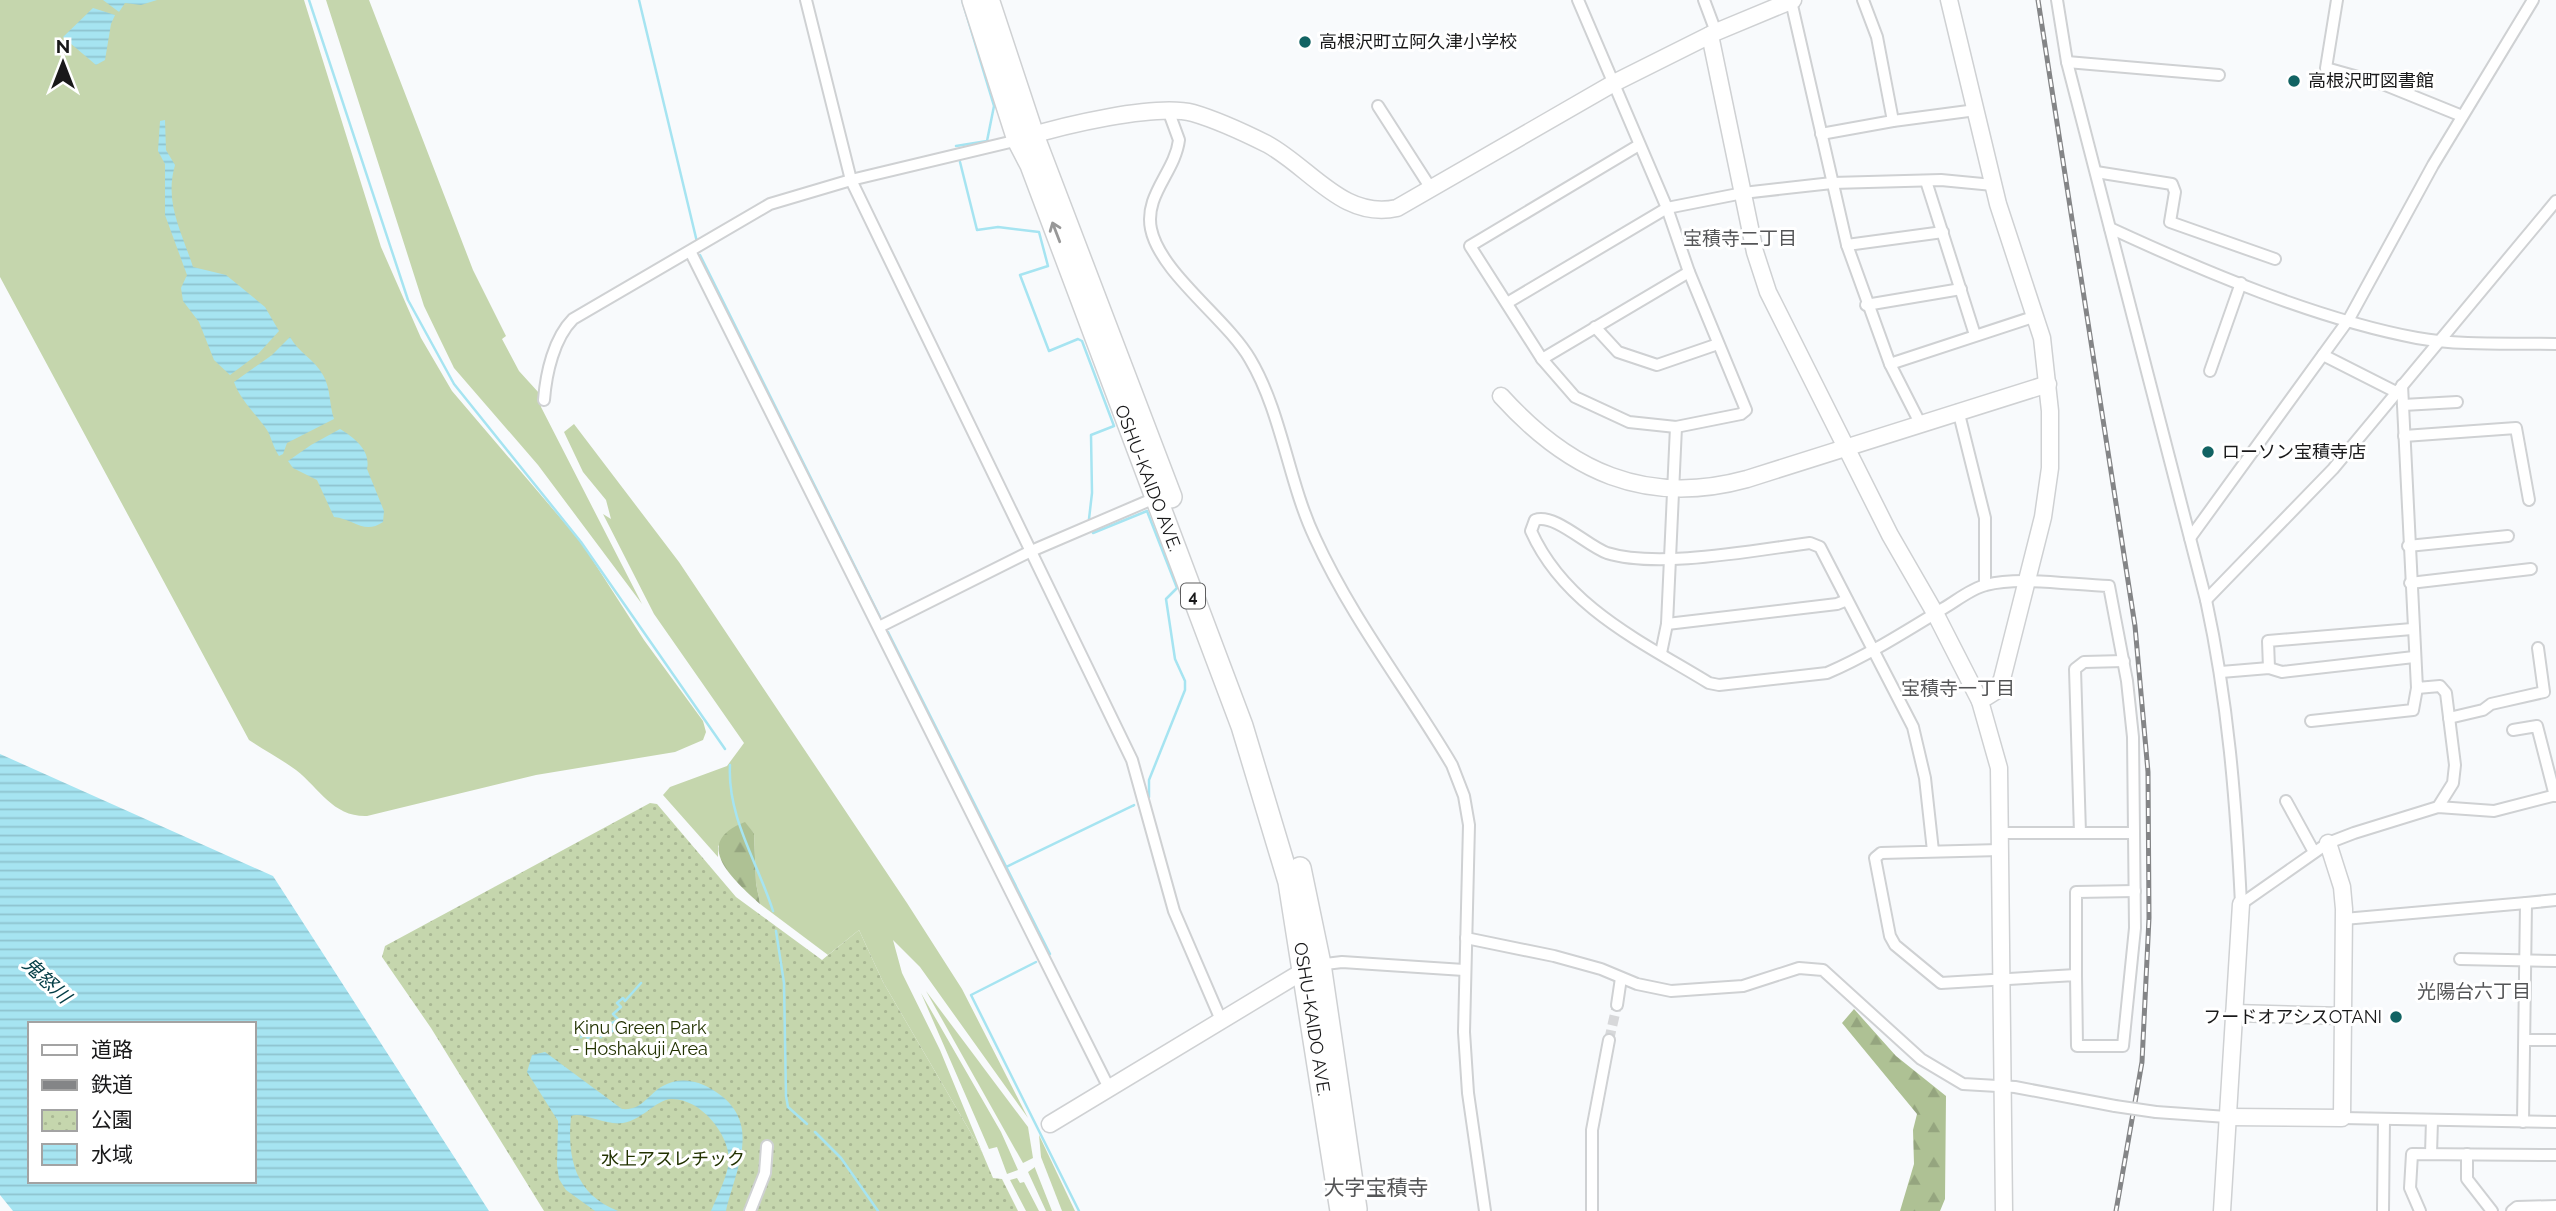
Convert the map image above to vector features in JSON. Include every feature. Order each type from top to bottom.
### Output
[{"type":"highway","name":"OSHU-KAIDO AVE.","points":[[973,0],[1256,721],[1303,878],[1342,1211]]},
{"type":"highway","name":"OSHU-KAIDO AVE.","points":[[988,0],[1026,137],[1031,165],[1242,726],[1268,806],[1312,967],[1356,1211]]},
{"type":"street","points":[[806,0],[851,180],[1132,760],[1174,911],[1221,1020]]},
{"type":"street","points":[[1578,0],[1667,208],[1689,272],[1746,410],[1676,427],[1629,422],[1575,397],[1542,359],[1470,246],[1639,145]]},
{"type":"street","points":[[1704,0],[1755,252],[1768,292],[1890,535],[1980,701],[1999,768],[2004,1211]]},
{"type":"street","points":[[544,400],[556,346],[563,329],[573,319],[691,253],[770,204],[851,180],[1050,129],[1168,110],[1195,114],[1268,145],[1346,201],[1367,211],[1397,208],[1614,83],[1713,34],[1792,0],[1847,245],[1866,305],[1890,364],[1920,423]]},
{"type":"street","points":[[1863,0],[1877,37],[1893,121]]},
{"type":"street","points":[[1949,0],[1993,185],[2042,338],[2052,432],[2043,517],[2002,679],[1996,691],[1980,701]]},
{"type":"street","points":[[2057,0],[2067,62],[2206,600],[2221,672],[2235,789],[2241,904],[2222,1211]]},
{"type":"street","points":[[2337,0],[2326,68],[2383,84],[2462,116]]},
{"type":"street","points":[[2190,538],[2349,320],[2462,116],[2533,0]]},
{"type":"street","points":[[2067,62],[2219,75]]},
{"type":"street","points":[[1378,106],[1430,187]]},
{"type":"street","points":[[1168,110],[1179,140],[1152,202],[1150,215],[1153,236],[1167,260],[1249,356],[1263,384],[1299,500],[1332,574],[1458,779],[1469,825],[1464,970],[1468,1093],[1485,1211]]},
{"type":"street","points":[[1821,134],[1976,110]]},
{"type":"street","points":[[2096,172],[2172,184],[2175,192],[2170,222],[2275,259]]},
{"type":"street","points":[[1507,303],[1667,208],[1743,192],[1832,183],[1926,181],[1993,185]]},
{"type":"street","points":[[1926,181],[1975,335]]},
{"type":"street","points":[[2206,600],[2305,500],[2556,201]]},
{"type":"street","points":[[2110,228],[2186,263],[2349,320],[2438,340],[2556,344]]},
{"type":"street","points":[[1847,245],[1943,232]]},
{"type":"street","points":[[691,253],[1109,1087]]},
{"type":"street","points":[[1542,359],[1689,272]]},
{"type":"street","points":[[2210,371],[2241,283]]},
{"type":"street","points":[[1866,305],[1961,289]]},
{"type":"street","points":[[1890,364],[2036,316]]},
{"type":"street","points":[[1595,327],[1618,352],[1657,365],[1718,344]]},
{"type":"street","points":[[2323,355],[2399,388]]},
{"type":"street","points":[[1500,396],[1539,436],[1588,467],[1639,485],[1673,488],[1724,485],[2048,384]]},
{"type":"street","points":[[2311,721],[2413,710],[2417,688],[2403,405],[2399,388]]},
{"type":"street","points":[[2403,405],[2458,402]]},
{"type":"street","points":[[1958,410],[1985,518],[1985,585]]},
{"type":"street","points":[[1661,653],[1667,624],[1676,427]]},
{"type":"street","points":[[2404,436],[2516,428],[2529,500]]},
{"type":"street","points":[[879,627],[1029,552],[1156,498]]},
{"type":"street","points":[[1933,851],[1925,778],[1913,727],[1873,648],[1816,544],[1670,559],[1607,553],[1549,520],[1541,518],[1532,525],[1531,531],[1541,551],[1575,596],[1592,610],[1709,683],[1719,685],[1827,673],[1873,648],[1935,614],[1985,585],[2026,583],[2109,586],[2133,737],[2135,891],[2135,928],[2123,1046],[2077,1046],[2076,892],[2135,891]]},
{"type":"street","points":[[2408,546],[2508,536]]},
{"type":"street","points":[[2410,583],[2531,569]]},
{"type":"street","points":[[1667,624],[1837,604],[1847,600]]},
{"type":"street","points":[[2269,668],[2268,642],[2412,629]]},
{"type":"street","points":[[2449,718],[2483,710],[2491,704],[2544,692],[2538,648]]},
{"type":"street","points":[[2221,672],[2269,668],[2282,672],[2414,657]]},
{"type":"street","points":[[2080,833],[2075,670],[2084,662],[2123,661]]},
{"type":"street","points":[[2417,688],[2440,686],[2446,693],[2455,765],[2453,783],[2438,807]]},
{"type":"street","points":[[2241,904],[2321,848],[2438,807],[2494,811],[2555,796],[2537,726],[2514,730]]},
{"type":"street","points":[[2286,801],[2321,848],[2342,887],[2342,1118]]},
{"type":"street","points":[[2076,975],[1941,983],[1895,944],[1890,936],[1875,858],[1881,853],[1933,851],[2080,833],[2134,832]]},
{"type":"street","points":[[2344,919],[2556,900]]},
{"type":"street","points":[[2523,1122],[2526,903]]},
{"type":"street","points":[[1465,938],[1554,956],[1671,991],[1755,983],[1799,968],[1823,970],[1940,1073],[1963,1084],[2003,1086],[2156,1112],[2227,1117],[2556,1122]]},
{"type":"street","points":[[2460,960],[2556,961]]},
{"type":"street","points":[[1050,1124],[1312,967],[1356,962],[1464,970]]},
{"type":"street","points":[[1617,1005],[1621,978]]},
{"type":"street","points":[[2234,1013],[2343,1016]]},
{"type":"street","points":[[1592,1211],[1592,1130],[1609,1040]]},
{"type":"street","points":[[2525,1040],[2556,1040]]},
{"type":"street","points":[[2383,1211],[2384,1119]]},
{"type":"street","points":[[2431,1154],[2432,1120]]},
{"type":"street","points":[[750,1211],[765,1173],[767,1146]]},
{"type":"street","points":[[2420,1211],[2410,1188],[2412,1154],[2556,1155]]},
{"type":"street","points":[[2467,1154],[2467,1179],[2492,1211]]},
{"type":"street","points":[[2512,1211],[2517,1207],[2556,1206]]},
{"type":"green space","points":[[0,0],[304,0],[381,247],[421,338],[452,391],[581,542],[644,640],[703,721],[706,732],[703,740],[675,752],[536,775],[367,816],[355,815],[336,807],[296,770],[249,740],[0,277]]},
{"type":"green space","points":[[326,0],[369,0],[473,270],[506,336],[502,339],[519,371],[539,393],[541,407],[642,604],[538,465],[454,368],[424,306]]},
{"type":"green space","points":[[574,424],[679,562],[962,989],[1028,1118],[920,967],[893,940],[902,973],[940,1050],[982,1152],[883,982],[859,930],[828,955],[760,904],[756,883],[754,833],[745,823],[718,846],[718,857],[663,795],[670,787],[727,766],[744,743],[654,614],[603,514],[611,519],[606,500],[583,472],[564,432]]},
{"type":"green space","name":"Kinu Green Park - Hoshakuji Area","points":[[650,803],[657,804],[736,897],[822,960],[859,930],[883,982],[982,1152],[993,1178],[1002,1179],[1018,1211],[544,1211],[431,1028],[382,957],[385,946]]},
{"type":"green space","points":[[745,822],[754,833],[756,883],[760,904],[729,873],[719,851],[720,840]]},
{"type":"green space","points":[[926,991],[1028,1127],[1033,1158],[1023,1163]]},
{"type":"green space","points":[[921,993],[1001,1132],[1018,1170],[1007,1174],[997,1147],[989,1149]]},
{"type":"green space","points":[[1854,1009],[1896,1056],[1946,1096],[1945,1199],[1940,1211],[1900,1211],[1914,1164],[1913,1130],[1917,1114],[1842,1023]]},
{"type":"green space","points":[[1039,1135],[1075,1211],[1062,1211],[1041,1157]]},
{"type":"green space","points":[[1035,1167],[1052,1211],[1046,1211],[1028,1172]]},
{"type":"green space","points":[[1017,1178],[1020,1183],[1024,1182],[1039,1211],[1026,1211],[1010,1180]]},
{"type":"water","points":[[103,0],[157,0],[141,5],[125,3],[119,12]]},
{"type":"water","points":[[93,8],[115,15],[105,60],[96,65],[63,37]]},
{"type":"water","points":[[165,120],[166,150],[175,165],[172,179],[173,205],[193,267],[226,275],[265,307],[279,331],[258,354],[230,375],[214,360],[199,322],[183,301],[181,288],[187,275],[165,215],[165,164],[158,151],[160,121]]},
{"type":"water","points":[[290,337],[323,375],[334,419],[287,443],[283,454],[279,456],[267,430],[244,401],[234,382],[272,355]]},
{"type":"water","points":[[340,429],[356,441],[367,456],[367,469],[384,511],[383,522],[376,526],[364,527],[334,517],[317,480],[293,468],[288,461]]},
{"type":"water","name":"鬼怒川","points":[[0,754],[273,876],[489,1211],[13,1211],[0,1195]]},
{"type":"water","points":[[545,1052],[622,1109],[636,1107],[661,1087],[679,1081],[702,1084],[729,1102],[738,1116],[742,1146],[726,1211],[711,1211],[728,1166],[728,1150],[724,1139],[718,1128],[701,1110],[681,1100],[664,1100],[623,1123],[581,1115],[571,1116],[571,1146],[577,1173],[592,1195],[618,1211],[595,1211],[566,1190],[559,1179],[557,1165],[558,1121],[527,1072],[532,1055]]},
{"type":"waterway","points":[[309,0],[408,300],[454,384],[581,542],[725,749]]},
{"type":"waterway","points":[[639,0],[697,242]]},
{"type":"waterway","points":[[956,146],[987,141],[994,106],[962,0]]},
{"type":"waterway","points":[[960,162],[977,230],[998,227],[1039,232],[1048,266],[1020,275],[1049,351],[1078,339],[1082,341],[1114,426],[1091,435],[1092,493],[1089,519]]},
{"type":"waterway","points":[[700,255],[880,617]]},
{"type":"waterway","points":[[1093,533],[1147,511],[1177,588],[1166,599],[1175,659],[1185,681],[1185,690],[1149,780],[1149,797]]},
{"type":"waterway","points":[[888,632],[1050,954]]},
{"type":"waterway","points":[[730,765],[730,784],[738,821],[773,911]]},
{"type":"waterway","points":[[1006,867],[1134,805]]},
{"type":"waterway","points":[[776,931],[784,983],[786,1096],[788,1107],[807,1124]]},
{"type":"waterway","points":[[1036,962],[971,995],[1079,1211]]},
{"type":"waterway","points":[[581,1037],[584,1034],[588,1038],[595,1032],[601,1037],[605,1027],[611,1032],[614,1030],[609,1024],[619,1020],[613,1014],[621,1007],[617,1003],[623,998],[625,1001],[641,983]]},
{"type":"waterway","points":[[815,1132],[841,1158],[878,1211]]},
{"type":"tunnel","points":[[1609,1040],[1617,1005]]},
{"type":"railway","points":[[2038,0],[2135,626],[2148,772],[2149,918],[2142,1062],[2116,1211]]},
{"type":"place","name":"高根沢町立阿久津小学校","points":[[1305,42]]},
{"type":"place","name":"高根沢町図書館","points":[[2294,81]]},
{"type":"place","name":"ローソン宝積寺店","points":[[2208,452]]},
{"type":"place","name":"フードオアシスOTANI","points":[[2396,1017]]},
{"type":"district","name":"宝積寺二丁目","points":[[1740,238]]},
{"type":"district","name":"宝積寺一丁目","points":[[1958,688]]},
{"type":"district","name":"光陽台六丁目","points":[[2474,991]]},
{"type":"district","name":"大字宝積寺","points":[[1376,1188]]},
{"type":"park label","name":"水上アスレチック","points":[[673,1159]]}]
